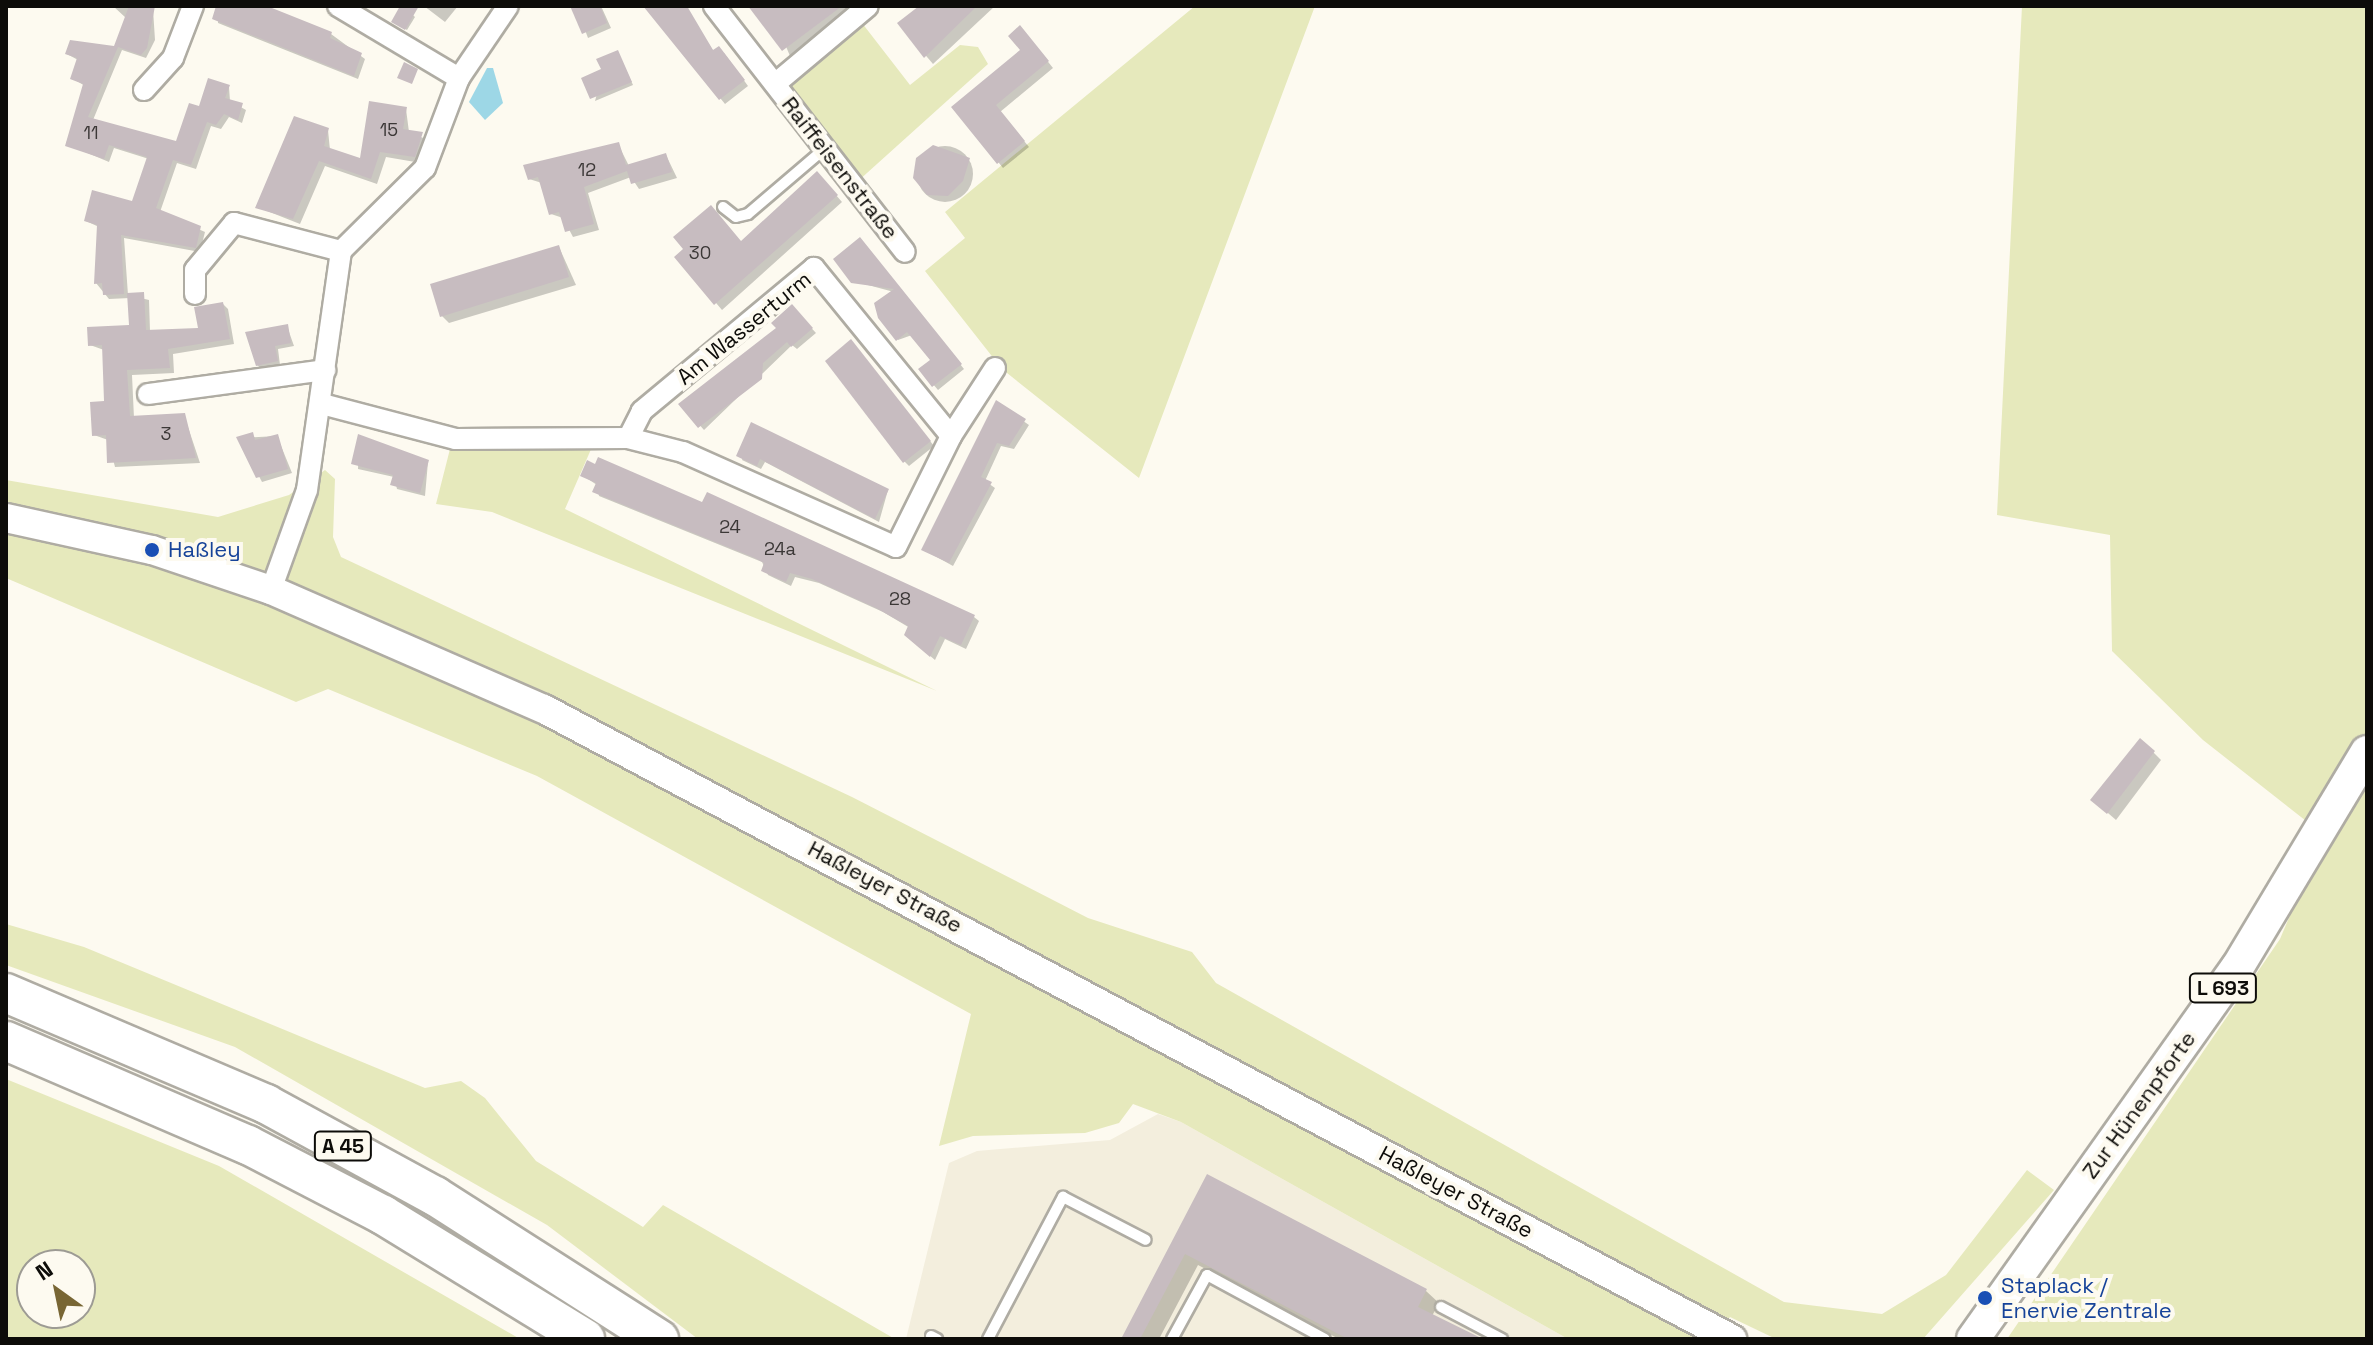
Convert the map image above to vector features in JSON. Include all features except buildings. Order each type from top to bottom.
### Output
[{"type":"highway","name":"A 45","points":[[6,993],[266,1104],[449,1204],[659,1339]]},
{"type":"highway","name":"A 45","points":[[6,1041],[248,1145],[557,1326],[585,1339]]},
{"type":"main road","name":"Haßleyer Straße","points":[[6,518],[152,550],[271,590],[486,682],[701,788],[1734,1338]]},
{"type":"main road","name":"Zur Hünenpforte","points":[[1973,1339],[2237,968],[2367,752]]},
{"type":"main road","name":"Zur Hünenpforte","points":[[1950,1339],[2061,1213]]},
{"type":"street","points":[[144,90],[173,58],[193,6]]},
{"type":"street","points":[[338,6],[459,78]]},
{"type":"street","points":[[271,590],[307,490],[322,404],[341,251],[425,168],[459,78],[508,6]]},
{"type":"street","name":"Raiffeisenstraße","points":[[714,6],[905,252]]},
{"type":"street","name":"Raiffeisenstraße","points":[[775,84],[868,6]]},
{"type":"street","points":[[195,294],[195,270],[234,223],[341,251]]},
{"type":"street","name":"Am Wasserturm","points":[[628,438],[642,411],[814,268],[951,436]]},
{"type":"street","points":[[322,404],[455,439],[628,438],[683,452],[896,547],[951,436],[995,368]]},
{"type":"street","points":[[148,394],[325,370]]},
{"type":"lane","points":[[723,207],[736,217],[748,214],[823,150]]},
{"type":"lane","points":[[988,1339],[1063,1197],[1146,1240]]},
{"type":"lane","points":[[1172,1339],[1207,1275],[1325,1339]]},
{"type":"lane","points":[[1441,1307],[1502,1339]]},
{"type":"shaded area","points":[[1158,1114],[1181,1122],[1568,1339],[906,1339],[949,1163],[977,1151],[1110,1140]]},
{"type":"green space","points":[[1195,6],[1315,6],[1139,478],[1002,369],[925,271],[965,238],[945,212]]},
{"type":"green space","points":[[2022,6],[2367,6],[2367,1339],[2007,1339],[2280,939],[2324,835],[2203,740],[2112,651],[2110,535],[1997,515]]},
{"type":"green space","points":[[862,23],[910,85],[960,45],[978,47],[988,64],[857,182],[792,97],[791,86]]},
{"type":"green space","points":[[592,447],[565,509],[937,691],[492,512],[436,504],[450,449]]},
{"type":"green space","points":[[325,470],[335,479],[333,537],[341,557],[852,797],[1088,918],[1192,952],[1216,983],[1784,1302],[1882,1314],[1946,1275],[2027,1170],[2054,1190],[1923,1339],[1776,1339],[1730,1317],[1712,1339],[1568,1339],[1181,1122],[1133,1104],[1119,1123],[1085,1133],[973,1136],[939,1146],[971,1014],[537,776],[328,689],[296,702],[6,578],[6,480],[218,517],[289,495]]},
{"type":"green space","points":[[6,924],[84,947],[425,1088],[461,1081],[485,1098],[536,1161],[643,1227],[663,1205],[895,1339],[698,1339],[547,1225],[235,1047],[6,965]]},
{"type":"green space","points":[[6,1079],[219,1166],[520,1339],[6,1339]]},
{"type":"water","points":[[487,68],[493,68],[503,103],[485,120],[469,102]]},
{"type":"place","name":"Haßley","points":[[152,550]]},
{"type":"place","name":"Staplack / Enervie Zentrale","points":[[1985,1298]]}]
